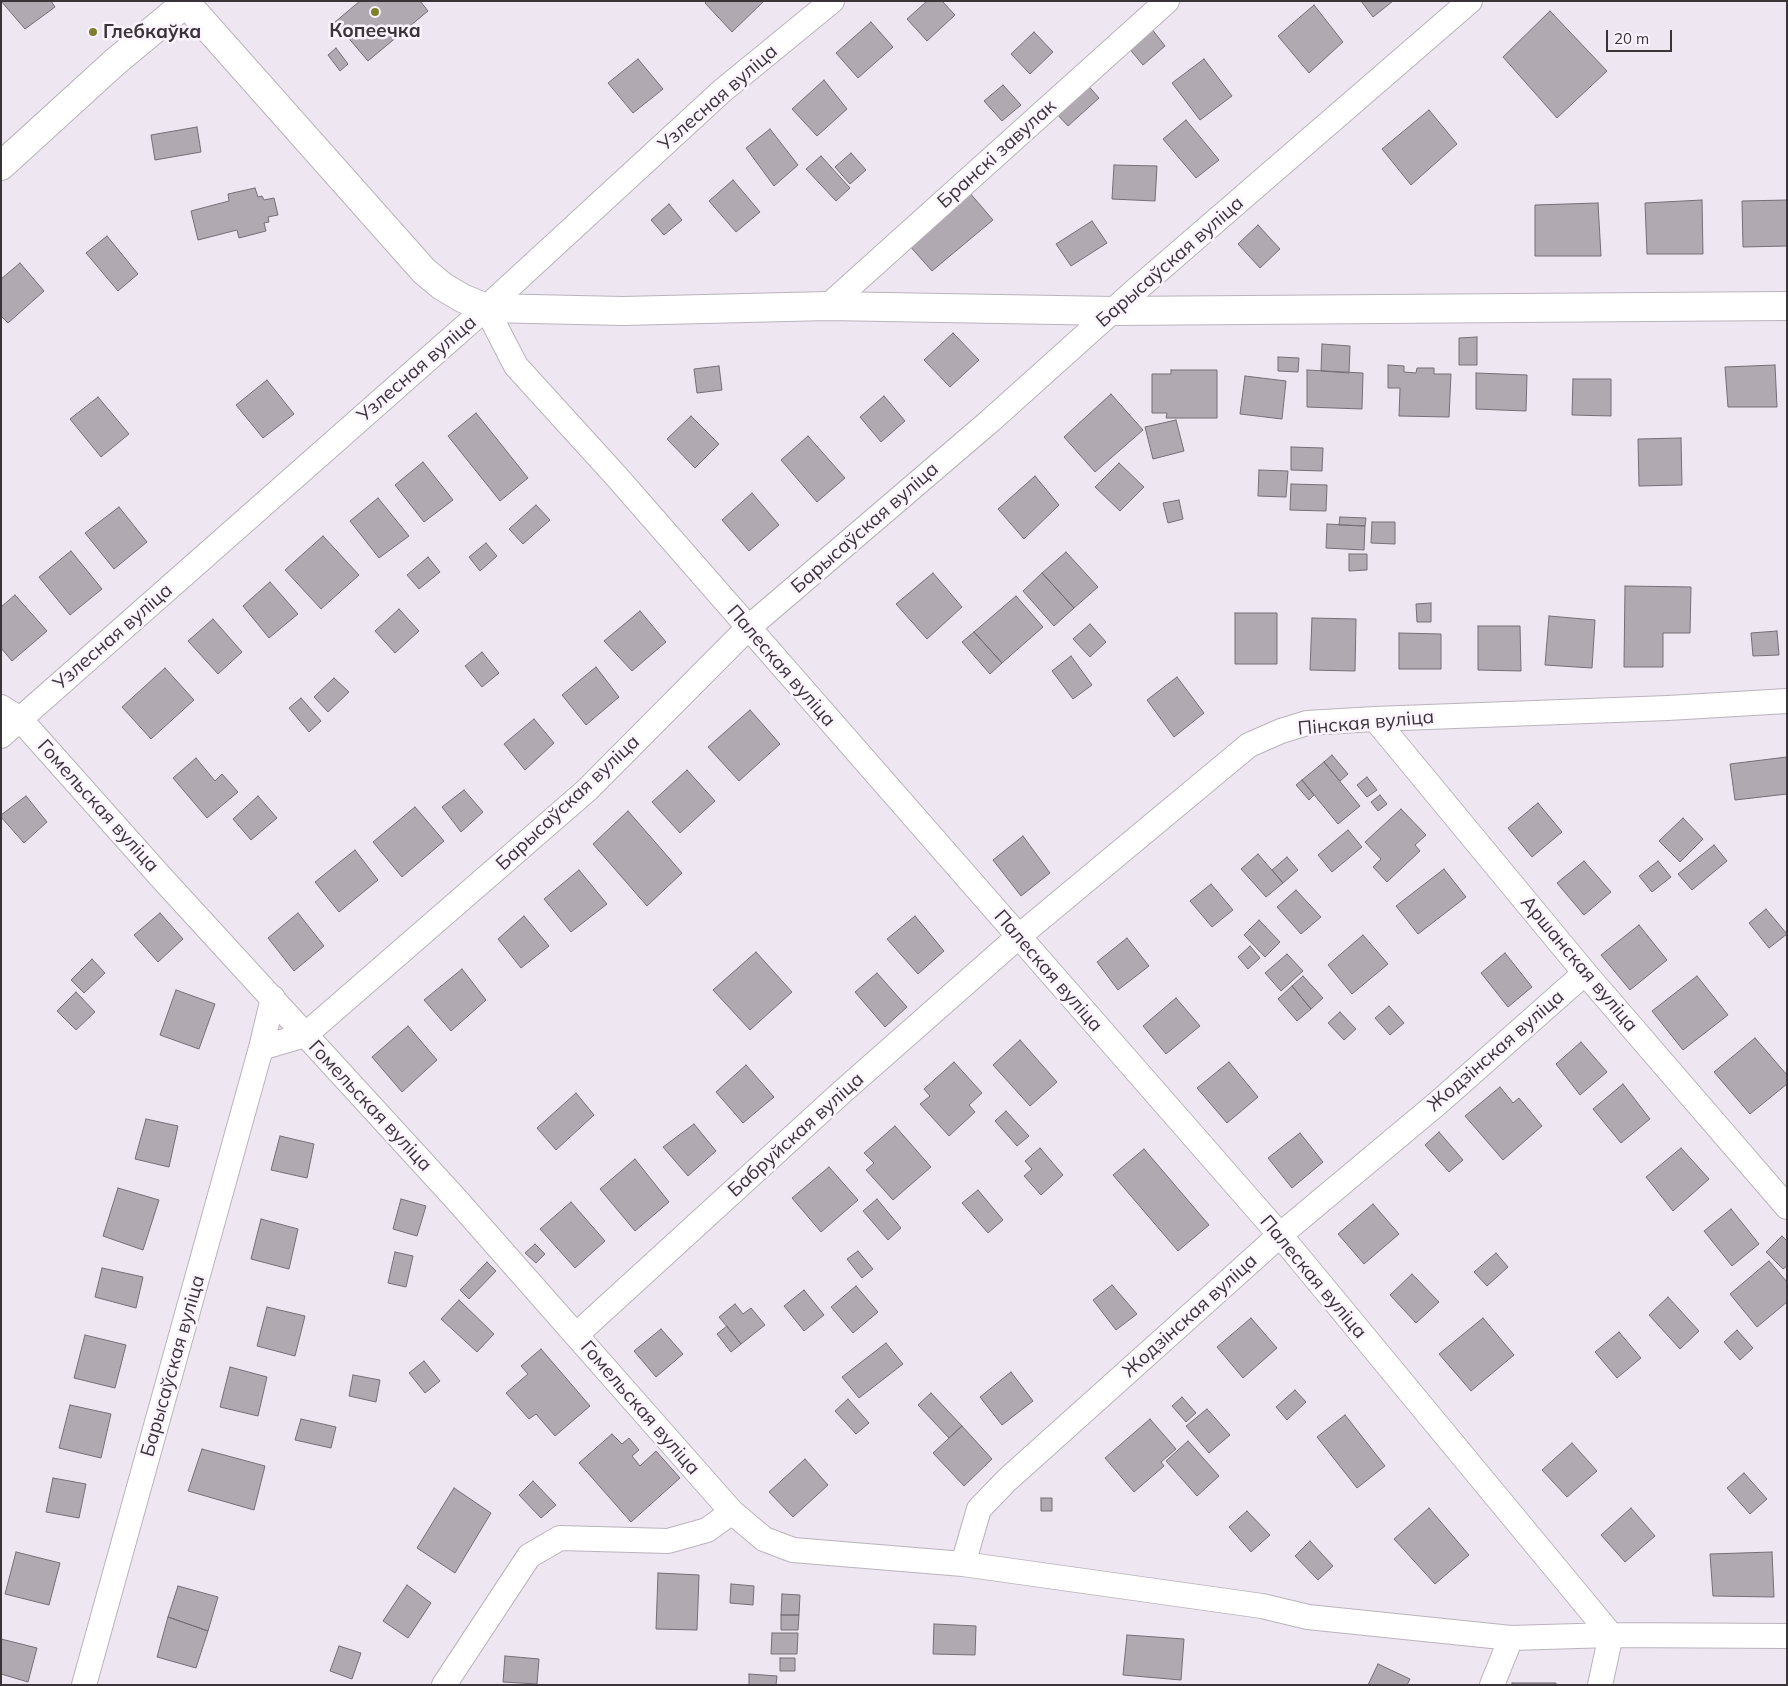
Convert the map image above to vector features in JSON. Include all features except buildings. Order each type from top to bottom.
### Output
[{"type":"main road","points":[[1,166],[115,62],[186,2],[424,272],[462,298],[486,308],[623,312],[828,306],[1114,311],[1787,306]]},
{"type":"street","name":"Узлесная вуліца","points":[[1,736],[11,713],[486,308],[722,91],[832,1]]},
{"type":"street","name":"Бранскі завулак","points":[[828,306],[1167,1]]},
{"type":"street","name":"Барысаўская вуліца","points":[[261,1048],[305,1035],[587,790],[748,628],[997,414],[1470,1]]},
{"type":"street","name":"Палеская вуліца","points":[[486,308],[516,366],[617,477],[1280,1236],[1611,1635]]},
{"type":"street","name":"Пінская вуліца","points":[[1018,937],[1249,745],[1281,731],[1307,723],[1668,708],[1787,701]]},
{"type":"street","name":"Гомельская вуліца","points":[[11,713],[455,1198],[732,1512],[764,1539],[793,1550],[963,1564],[1262,1606],[1308,1617],[1511,1638],[1611,1635],[1787,1636]]},
{"type":"street","name":"Аршанская вуліца","points":[[1375,719],[1585,973],[1787,1207]]},
{"type":"street","name":"Бабруйская вуліца","points":[[576,1335],[842,1092],[1018,937]]},
{"type":"street","name":"Жодзінская вуліца","points":[[963,1564],[979,1509],[1007,1480],[1280,1236],[1440,1102],[1585,973]]},
{"type":"street","name":"Барысаўская вуліца","points":[[84,1685],[261,1048],[273,998]]},
{"type":"street","points":[[444,1685],[529,1556],[560,1538],[668,1541],[707,1530],[732,1512]]},
{"type":"street","points":[[1600,1685],[1611,1635]]},
{"type":"street","points":[[1492,1685],[1511,1638]]},
{"type":"place","name":"Копеечка","points":[[375,12]]},
{"type":"place","name":"Глебкаўка","points":[[93,32]]}]
